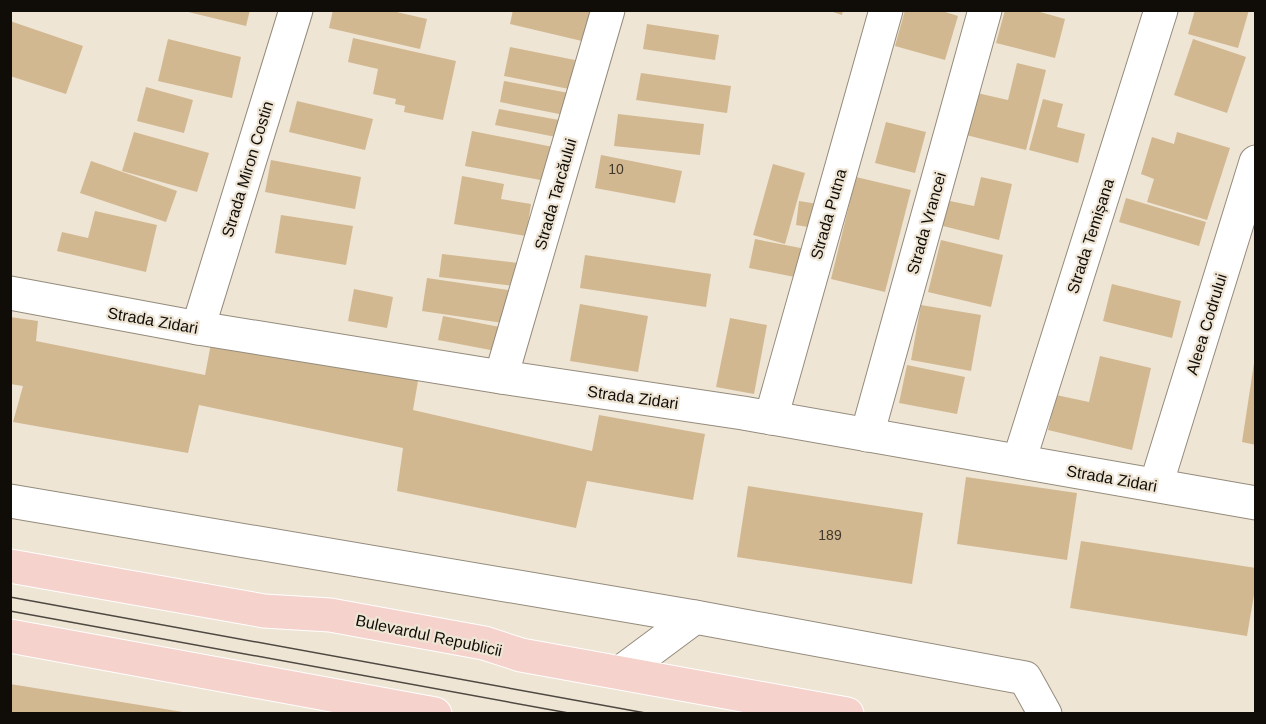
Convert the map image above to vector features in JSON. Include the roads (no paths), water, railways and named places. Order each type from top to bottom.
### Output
[{"type":"main road","name":"Bulevardul Republicii","points":[[10,566],[264,610],[330,615],[484,644],[521,655],[847,714]]},
{"type":"main road","points":[[10,636],[435,714]]},
{"type":"street","name":"Strada Miron Costin","points":[[198,328],[296,10]]},
{"type":"street","name":"Strada Tarcăului","points":[[501,377],[608,10]]},
{"type":"street","name":"Strada Putna","points":[[771,418],[886,10]]},
{"type":"street","name":"Strada Vrancei","points":[[867,435],[985,10]]},
{"type":"street","name":"Strada Temișana","points":[[1019,461],[1161,10]]},
{"type":"street","name":"Aleea Codrului","points":[[1156,485],[1256,162]]},
{"type":"street","name":"Strada Zidari","points":[[10,293],[198,328],[771,418],[1256,503]]},
{"type":"street","points":[[10,501],[695,617],[1025,678],[1045,714]]},
{"type":"street","points":[[621,672],[695,617]]},
{"type":"tram line","points":[[10,597],[651,714]]},
{"type":"tram line","points":[[10,611],[574,714]]}]
